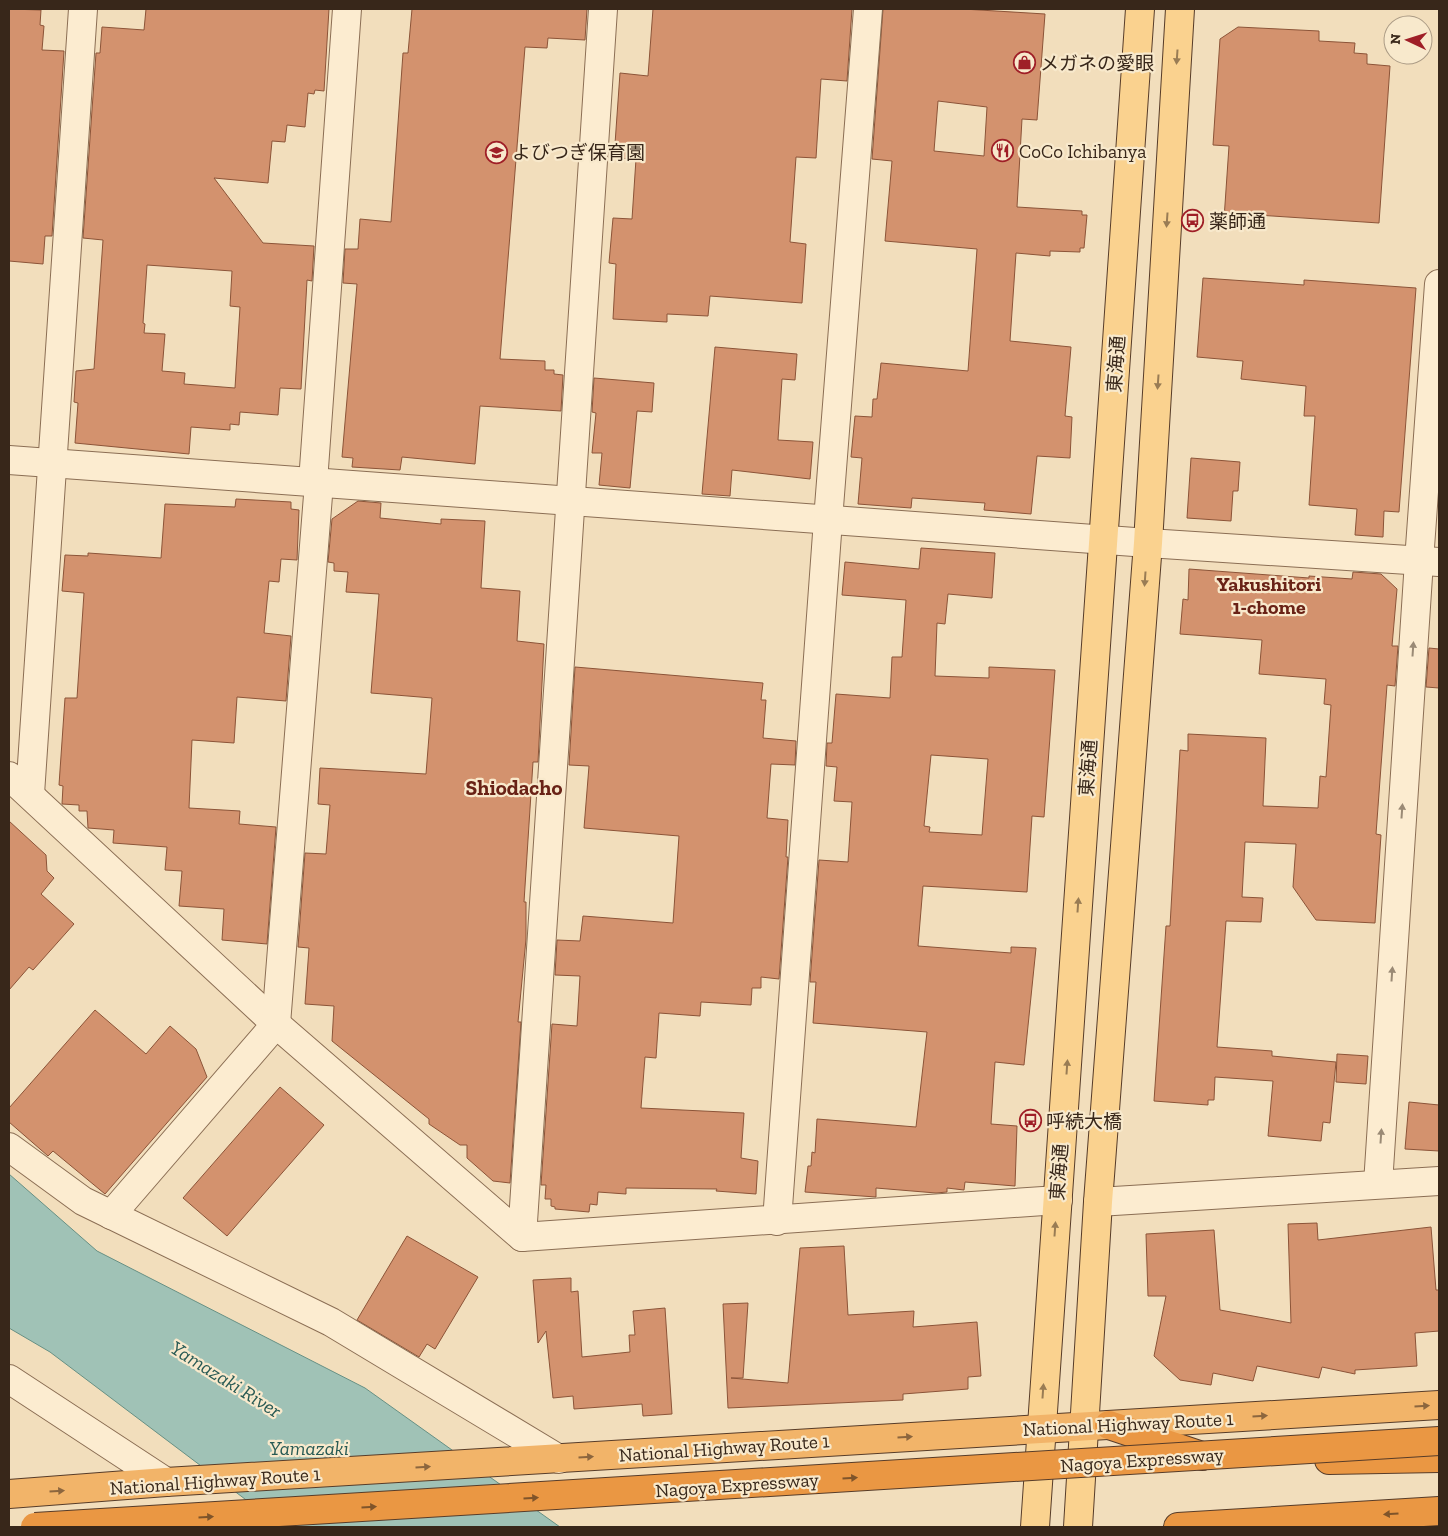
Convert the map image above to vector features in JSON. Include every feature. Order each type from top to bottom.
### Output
[{"type":"highway","name":"National Highway Route 1","points":[[9,1494],[166,1482],[1439,1405]]},
{"type":"highway","points":[[1096,1425],[1216,1461],[1439,1458]]},
{"type":"highway","name":"Nagoya Expressway","points":[[36,1527],[1439,1441]]},
{"type":"highway","points":[[1178,1527],[1439,1511]]},
{"type":"main road","name":"東海通","points":[[1035,1527],[1040,1429],[1058,1200],[1140,9]]},
{"type":"main road","points":[[1078,1527],[1096,1425],[1098,1202],[1148,543],[1180,9]]},
{"type":"street","points":[[30,794],[82,9]]},
{"type":"street","points":[[111,1215],[276,1024],[316,483],[347,9]]},
{"type":"street","points":[[522,1237],[603,9]]},
{"type":"street","points":[[777,1221],[828,520],[868,9]]},
{"type":"street","points":[[1378,1184],[1429,561],[1439,284]]},
{"type":"street","points":[[9,460],[1104,540],[1429,561]]},
{"type":"street","points":[[9,776],[276,1024],[522,1237],[777,1221],[1058,1200]]},
{"type":"street","points":[[9,1147],[83,1201],[331,1322],[559,1459]]},
{"type":"street","points":[[1098,1202],[1439,1181]]},
{"type":"street","points":[[9,1379],[166,1482]]},
{"type":"water","name":"Yamazaki","points":[[9,1174],[97,1251],[365,1388],[560,1527],[282,1527],[50,1352],[9,1328]]},
{"type":"building","points":[[9,9],[41,10],[40,25],[44,26],[42,50],[64,51],[52,236],[45,236],[43,264],[9,261]]},
{"type":"building","points":[[146,9],[329,9],[324,91],[315,90],[314,94],[308,93],[305,127],[287,125],[285,142],[272,141],[268,183],[214,178],[263,243],[314,246],[312,281],[307,280],[301,389],[280,388],[278,415],[240,412],[239,425],[230,424],[230,430],[191,427],[189,454],[75,443],[78,403],[74,402],[76,371],[94,369],[103,240],[83,238],[96,53],[100,53],[102,27],[144,30]],"holes":[[[147,265],[232,271],[230,306],[240,307],[235,388],[184,384],[185,373],[162,371],[165,334],[144,333]]]},
{"type":"building","points":[[412,9],[587,9],[585,40],[548,38],[547,48],[525,47],[500,359],[545,361],[545,370],[554,370],[554,374],[563,375],[561,411],[480,406],[475,464],[402,457],[400,470],[352,467],[353,458],[342,457],[357,284],[343,283],[345,249],[358,249],[360,219],[391,222],[403,53],[408,53]]},
{"type":"building","points":[[653,9],[852,9],[847,81],[821,79],[816,158],[796,157],[790,242],[806,244],[802,303],[710,296],[708,316],[667,314],[667,322],[613,319],[616,264],[609,263],[613,218],[632,219],[636,159],[614,158],[620,73],[648,76]]},
{"type":"building","points":[[883,9],[963,9],[1045,14],[1037,120],[1022,119],[1017,207],[1082,211],[1082,215],[1087,215],[1084,248],[1080,248],[1080,252],[1050,251],[1050,256],[1016,253],[1010,341],[1071,347],[1065,416],[1072,417],[1070,458],[1037,456],[1031,514],[984,510],[985,503],[912,498],[911,508],[858,504],[862,458],[851,457],[855,416],[872,417],[873,399],[877,399],[881,363],[968,371],[977,249],[885,241],[892,161],[872,159]],"holes":[[[938,101],[987,107],[984,156],[934,151]]]},
{"type":"building","points":[[1238,27],[1319,31],[1319,41],[1355,43],[1354,53],[1367,54],[1367,64],[1390,66],[1379,223],[1257,215],[1256,221],[1224,219],[1229,146],[1213,145],[1220,39]]},
{"type":"building","points":[[1203,278],[1304,285],[1304,280],[1416,288],[1399,512],[1384,511],[1383,537],[1355,535],[1357,509],[1309,505],[1315,416],[1304,416],[1306,386],[1241,379],[1243,361],[1197,357]]},
{"type":"building","points":[[715,347],[797,354],[795,380],[782,379],[778,440],[813,442],[810,479],[732,470],[730,496],[702,494]]},
{"type":"building","points":[[594,378],[654,383],[652,412],[637,411],[630,488],[599,485],[602,453],[592,453],[596,413],[592,412]]},
{"type":"building","points":[[1191,458],[1240,462],[1238,491],[1233,491],[1231,521],[1187,518]]},
{"type":"building","points":[[236,499],[291,502],[291,509],[299,510],[297,560],[281,559],[279,582],[269,581],[264,633],[291,636],[286,701],[237,697],[234,743],[192,740],[189,808],[240,811],[239,824],[276,827],[267,944],[222,940],[224,909],[179,906],[182,871],[165,870],[167,847],[113,843],[114,830],[88,828],[87,811],[79,811],[79,805],[62,804],[63,786],[59,785],[65,698],[77,698],[84,593],[62,591],[65,555],[88,556],[88,553],[161,558],[165,504],[235,507]]},
{"type":"building","points":[[358,501],[381,503],[380,518],[441,524],[441,519],[485,521],[481,588],[520,591],[517,641],[544,644],[538,762],[533,762],[524,902],[526,902],[526,939],[518,1022],[521,1022],[510,1183],[493,1181],[467,1158],[467,1145],[460,1145],[429,1124],[429,1119],[332,1041],[334,1006],[305,1004],[309,948],[298,947],[305,853],[326,854],[330,805],[318,804],[320,768],[426,774],[432,698],[371,693],[379,594],[346,592],[348,572],[334,571],[334,563],[328,562],[332,519]]},
{"type":"building","points":[[921,548],[995,553],[992,598],[948,594],[945,624],[937,623],[935,676],[989,678],[989,667],[1055,670],[1044,817],[1032,816],[1027,892],[923,886],[918,946],[1011,953],[1011,947],[1036,948],[1024,1065],[995,1062],[991,1124],[1017,1126],[1015,1186],[965,1182],[964,1190],[947,1188],[947,1192],[936,1193],[876,1188],[876,1197],[805,1192],[808,1166],[811,1166],[812,1152],[815,1153],[817,1119],[916,1127],[927,1032],[813,1023],[816,982],[810,982],[819,860],[848,862],[852,802],[834,801],[837,767],[826,766],[827,743],[832,743],[836,694],[890,698],[892,657],[902,657],[906,600],[842,595],[845,562],[919,569]],"holes":[[[931,755],[988,759],[982,835],[929,832],[930,827],[924,826]]]},
{"type":"building","points":[[1189,569],[1309,578],[1309,576],[1352,579],[1353,572],[1381,574],[1397,589],[1392,646],[1398,646],[1395,686],[1387,685],[1376,834],[1381,835],[1375,923],[1316,920],[1293,887],[1296,844],[1245,842],[1242,897],[1263,898],[1261,922],[1226,921],[1217,1047],[1272,1051],[1272,1056],[1336,1062],[1330,1123],[1323,1122],[1321,1141],[1268,1136],[1273,1081],[1215,1077],[1214,1100],[1208,1100],[1208,1105],[1154,1101],[1166,926],[1170,926],[1180,750],[1188,751],[1188,734],[1266,738],[1263,806],[1318,808],[1320,776],[1326,777],[1331,705],[1324,704],[1326,679],[1259,674],[1262,640],[1180,634],[1183,599],[1188,600]]},
{"type":"building","points":[[1429,648],[1439,649],[1439,688],[1426,687]]},
{"type":"building","points":[[575,667],[763,683],[761,700],[766,700],[763,738],[796,741],[795,765],[771,764],[767,818],[788,820],[786,857],[788,857],[779,979],[761,977],[761,988],[752,988],[751,1005],[701,1002],[700,1016],[659,1013],[656,1058],[645,1057],[641,1108],[744,1113],[741,1158],[758,1161],[756,1194],[716,1191],[717,1189],[626,1188],[626,1194],[598,1192],[597,1205],[590,1204],[589,1212],[555,1209],[555,1207],[551,1206],[551,1199],[545,1199],[546,1185],[541,1185],[552,1024],[577,1026],[580,976],[555,975],[557,940],[580,941],[583,916],[673,923],[679,836],[584,828],[589,766],[569,765]]},
{"type":"building","points":[[9,821],[46,855],[47,871],[54,878],[41,894],[74,924],[33,970],[29,967],[9,990]]},
{"type":"building","points":[[95,1010],[146,1054],[170,1026],[196,1049],[207,1077],[105,1194],[53,1151],[48,1156],[9,1122],[9,1108]]},
{"type":"building","points":[[1337,1054],[1368,1056],[1366,1084],[1336,1082]]},
{"type":"building","points":[[280,1087],[324,1125],[227,1236],[183,1198]]},
{"type":"building","points":[[1409,1102],[1439,1105],[1439,1151],[1405,1149]]},
{"type":"building","points":[[1317,1223],[1318,1240],[1431,1227],[1436,1290],[1439,1290],[1439,1331],[1415,1333],[1417,1366],[1355,1370],[1355,1374],[1322,1367],[1319,1378],[1257,1366],[1253,1381],[1213,1373],[1211,1385],[1180,1380],[1154,1356],[1166,1296],[1148,1296],[1146,1234],[1214,1230],[1220,1310],[1291,1323],[1288,1224]]},
{"type":"building","points":[[407,1236],[478,1277],[435,1349],[427,1344],[419,1357],[357,1320]]},
{"type":"building","points":[[844,1246],[848,1315],[914,1311],[913,1327],[977,1322],[981,1376],[968,1377],[968,1389],[903,1394],[903,1400],[728,1408],[723,1304],[748,1303],[743,1378],[731,1378],[788,1383],[800,1248]]},
{"type":"building","points":[[571,1278],[571,1292],[578,1291],[582,1357],[630,1352],[629,1335],[635,1335],[633,1311],[665,1308],[672,1414],[643,1416],[642,1404],[574,1409],[573,1396],[553,1398],[546,1331],[538,1343],[533,1280]]},
{"type":"place","name":"メガネの愛眼","points":[[1024,63]]},
{"type":"place","name":"CoCo Ichibanya","points":[[1003,151]]},
{"type":"place","name":"よびつぎ保育園","points":[[496,152]]},
{"type":"place","name":"薬師通","points":[[1193,221]]},
{"type":"place","name":"呼続大橋","points":[[1030,1121]]},
{"type":"district","name":"Yakushitori 1-chome","points":[[1269,596]]},
{"type":"district","name":"Shiodacho","points":[[514,787]]},
{"type":"water label","name":"Yamazaki River","points":[[226,1379]]}]
